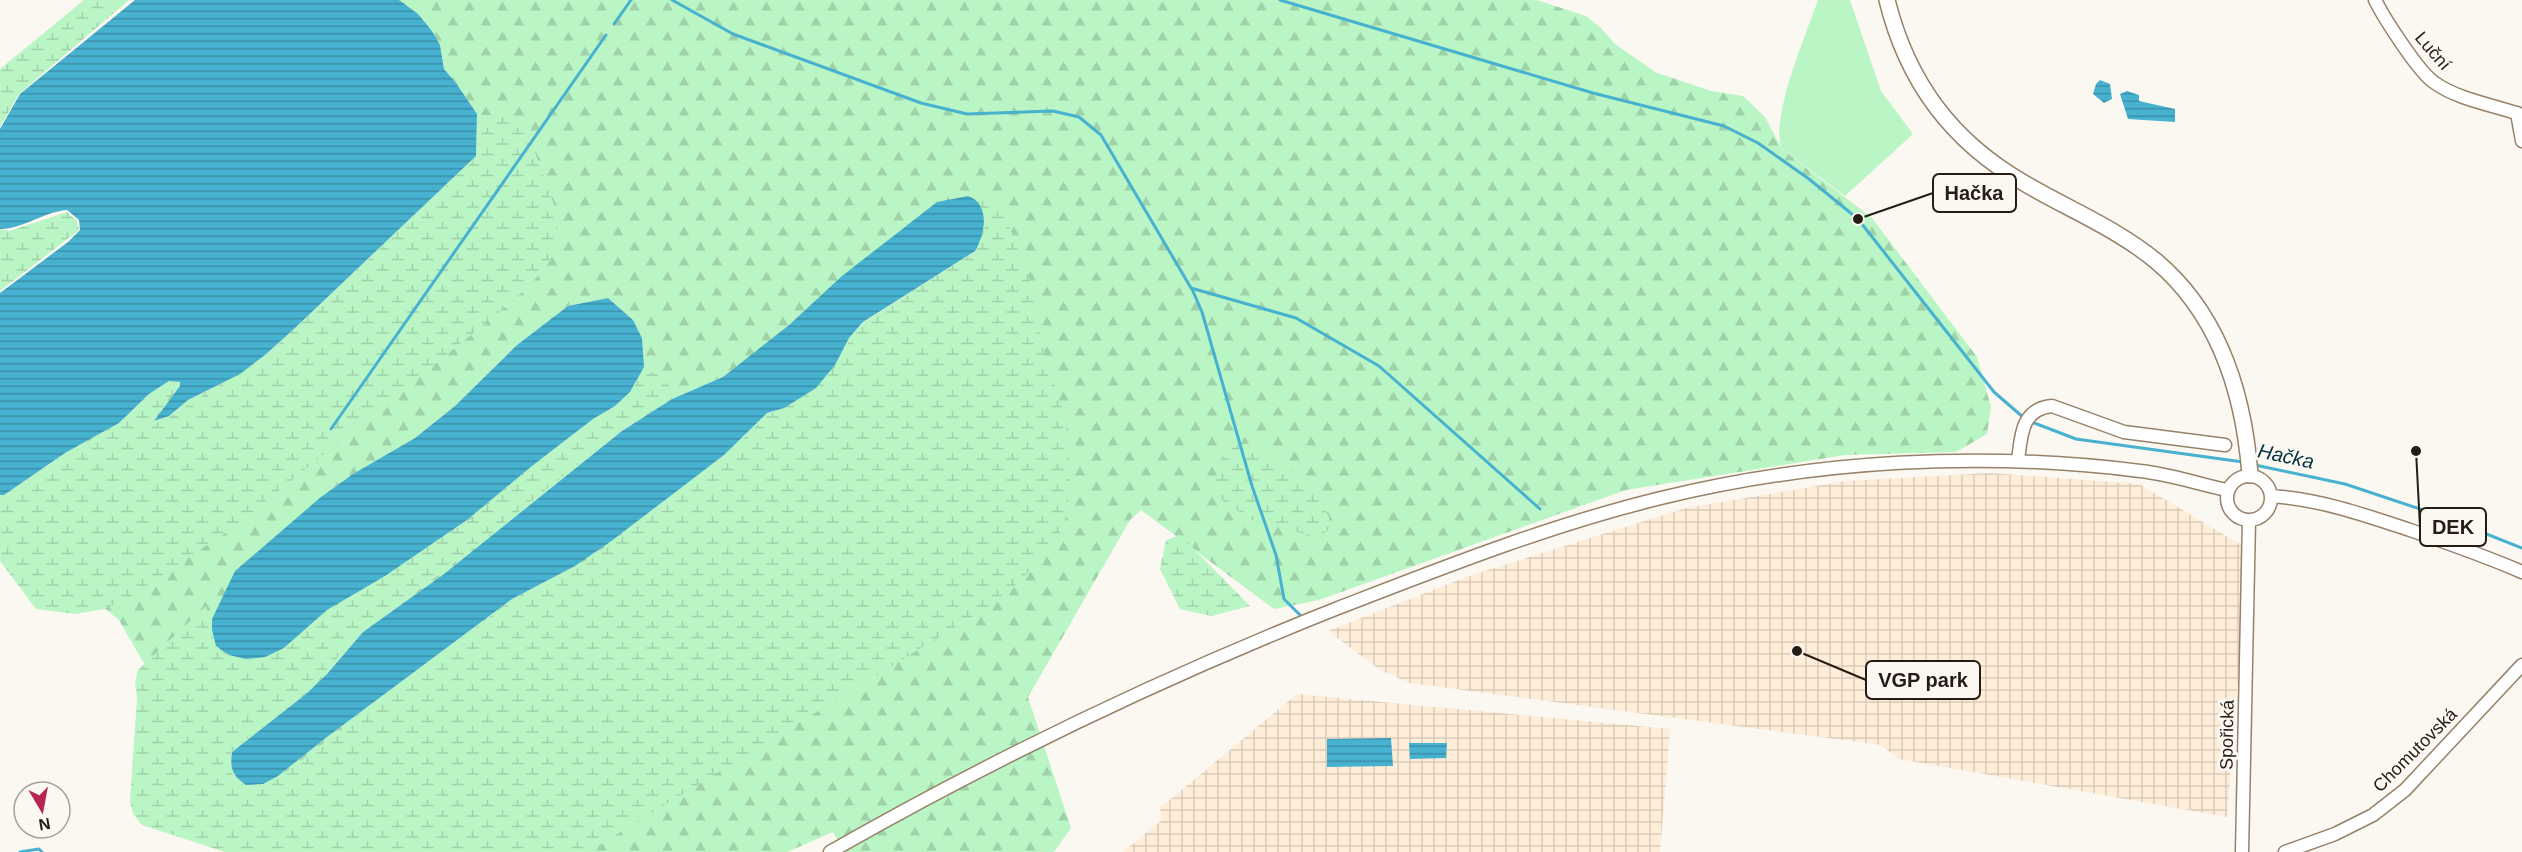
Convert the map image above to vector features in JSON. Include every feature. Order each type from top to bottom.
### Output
[{"type":"main road","points":[[1887,0],[1898,38],[1917,81],[1947,121],[1965,140],[2008,174],[2082,213],[2136,246],[2158,263],[2195,304],[2219,343],[2242,407],[2250,474]]},
{"type":"street","name":"Luční","points":[[2375,0],[2391,27],[2432,82],[2445,89],[2520,114],[2522,141]]},
{"type":"street","points":[[2018,461],[2022,430],[2033,411],[2052,406],[2124,432],[2225,445]]},
{"type":"street","points":[[830,852],[970,776],[1155,687],[1298,624],[1525,538],[1660,498],[1808,472],[1890,464],[2018,461],[2143,471],[2227,490]]},
{"type":"street","points":[[2250,474],[2262,479],[2271,496],[2265,513],[2249,520],[2237,517],[2229,508],[2227,490],[2236,479],[2250,474]]},
{"type":"street","points":[[2271,496],[2324,504],[2368,516],[2482,555],[2522,572]]},
{"type":"street","name":"Spořická","points":[[2242,852],[2249,520]]},
{"type":"street","name":"Chomutovská","points":[[2285,852],[2335,834],[2373,815],[2405,790],[2522,665]]},
{"type":"shaded area","points":[[1990,473],[2139,484],[2248,549],[2227,817],[1899,759],[1881,745],[1410,683],[1380,670],[1328,631],[1469,576],[1686,508],[1846,481]]},
{"type":"shaded area","points":[[1297,694],[1670,729],[1660,852],[1123,852],[1162,820],[1160,808]]},
{"type":"green space","points":[[84,0],[129,0],[19,94],[0,127],[0,69]]},
{"type":"green space","points":[[399,0],[1537,0],[1586,16],[1615,44],[1655,72],[1711,91],[1743,96],[1765,117],[1782,149],[1872,218],[1977,357],[1991,407],[1987,434],[1956,452],[1845,455],[1626,490],[1319,600],[1274,609],[1141,510],[1130,520],[1028,697],[1071,828],[1054,852],[845,852],[833,832],[787,852],[252,852],[119,620],[0,523],[0,495],[4,495],[65,453],[119,423],[149,394],[169,381],[180,382],[180,386],[155,421],[169,416],[188,400],[240,374],[295,328],[476,156],[477,114],[444,69],[440,45]],"holes":[[[903,228],[975,251],[864,322],[849,338],[835,365],[784,408],[767,413],[724,455],[575,566],[512,599],[278,776],[232,752],[306,694],[327,674],[363,632],[444,574],[622,431],[672,399],[723,377],[766,344]],[[608,298],[633,320],[642,338],[643,367],[630,392],[615,406],[593,419],[467,520],[385,576],[327,610],[284,648],[217,646],[212,630],[321,497],[353,474],[415,438],[455,406],[517,345],[568,306]]]},
{"type":"green space","points":[[1818,0],[1850,0],[1881,91],[1913,134],[1845,196],[1782,149],[1779,136],[1791,76]]},
{"type":"green space","points":[[479,115],[500,115],[517,121],[528,133],[557,213],[558,233],[553,254],[539,275],[512,302],[234,527],[131,596],[104,609],[75,614],[36,609],[0,561],[0,497],[4,497],[65,454],[120,424],[150,395],[170,382],[179,383],[152,423],[161,422],[266,356],[477,157]]},
{"type":"green space","points":[[989,196],[1006,218],[1032,286],[1045,358],[1066,418],[1070,479],[1067,515],[1055,545],[1019,582],[985,609],[588,852],[225,852],[142,825],[133,814],[130,801],[137,698],[135,683],[138,670],[206,606],[215,646],[228,656],[246,660],[266,658],[285,650],[328,611],[468,521],[533,467],[616,407],[631,393],[644,369],[660,376],[669,386],[671,399],[621,430],[443,572],[362,631],[305,693],[231,752],[230,768],[236,779],[245,786],[263,785],[279,777],[512,600],[576,567],[611,543],[725,456],[768,415],[817,389],[836,366],[850,339],[864,323],[976,251],[984,231],[985,217],[975,198]]},
{"type":"green space","points":[[67,212],[77,221],[79,230],[0,291],[0,229],[9,231]]},
{"type":"green space","points":[[1252,443],[1307,479],[1329,517],[1329,530],[1317,537],[1251,520],[1223,501],[1216,488],[1217,466],[1229,446]]},
{"type":"green space","points":[[1180,535],[1250,606],[1211,616],[1180,609],[1160,569],[1166,540]]},
{"type":"water","points":[[135,0],[399,0],[418,14],[432,31],[440,45],[444,69],[477,114],[476,156],[295,328],[240,374],[188,400],[169,416],[154,421],[180,386],[180,382],[169,381],[149,394],[119,423],[65,453],[4,495],[0,495],[0,293],[68,242],[80,230],[79,220],[67,210],[0,229],[0,129],[20,94]]},
{"type":"water","points":[[2100,80],[2110,84],[2112,99],[2104,103],[2093,94]]},
{"type":"water","points":[[2127,91],[2139,95],[2139,101],[2175,109],[2175,122],[2128,119],[2120,94]]},
{"type":"water","points":[[968,196],[980,206],[984,220],[979,244],[975,251],[863,322],[849,338],[835,365],[816,388],[784,408],[767,413],[724,455],[610,542],[575,566],[512,599],[278,776],[263,784],[246,785],[235,775],[231,763],[232,752],[306,694],[327,674],[363,632],[444,574],[622,431],[672,399],[723,377],[789,325],[842,276],[937,202]]},
{"type":"water","points":[[608,298],[633,320],[642,338],[644,367],[630,392],[615,406],[593,419],[467,520],[385,576],[327,610],[284,648],[265,657],[246,659],[229,655],[216,646],[212,619],[235,571],[321,497],[353,474],[415,438],[455,406],[517,345],[568,306]]},
{"type":"water","points":[[1391,738],[1393,766],[1327,767],[1327,739]]},
{"type":"water","points":[[1409,743],[1447,743],[1446,758],[1410,759]]},
{"type":"waterway","points":[[614,24],[631,0]]},
{"type":"waterway","points":[[672,0],[733,34],[921,103],[967,114],[1053,111],[1079,117],[1101,135],[1191,288],[1296,318],[1379,366],[1540,509]]},
{"type":"waterway","name":"Hačka","points":[[1280,0],[1593,93],[1724,126],[1758,143],[1809,179],[1858,219],[1994,392],[2024,418]]},
{"type":"waterway","points":[[331,429],[606,35]]},
{"type":"waterway","points":[[1192,289],[1202,312],[1252,486],[1276,555],[1284,599],[1300,615]]},
{"type":"waterway","name":"Hačka","points":[[2029,421],[2076,439],[2243,462]]},
{"type":"waterway","name":"Hačka","points":[[2255,465],[2345,484],[2444,517],[2522,548]]},
{"type":"waterway","points":[[20,852],[39,849],[42,852]]},
{"type":"place","name":"Hačka","points":[[1858,219]]},
{"type":"place","name":"DEK","points":[[2416,451]]},
{"type":"place","name":"VGP park","points":[[1797,651]]}]
